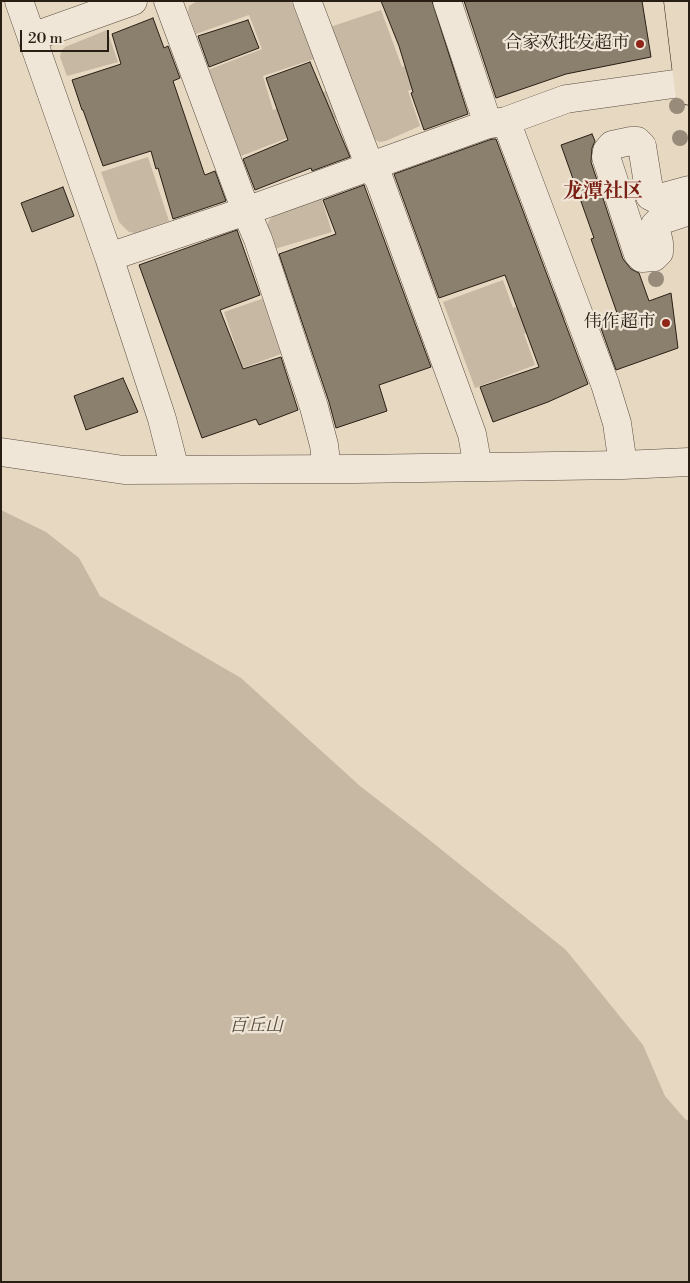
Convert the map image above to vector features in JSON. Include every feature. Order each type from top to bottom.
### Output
[{"type":"main road","points":[[678,1],[688,87]]},
{"type":"street","points":[[19,1],[109,257],[162,419],[175,470]]},
{"type":"street","points":[[32,37],[132,1]]},
{"type":"street","points":[[168,1],[258,239],[314,407],[324,445],[327,469]]},
{"type":"street","points":[[308,1],[370,167],[379,178],[472,434],[478,467]]},
{"type":"street","points":[[447,1],[605,384],[617,423],[624,464]]},
{"type":"street","points":[[109,257],[566,100],[688,87]]},
{"type":"street","points":[[689,190],[656,199],[650,196],[642,146],[637,141],[612,146],[607,151],[606,158],[638,254],[642,258],[654,258],[659,252],[655,225],[659,220],[689,211]]},
{"type":"street","points":[[1,452],[124,470],[478,467],[689,462]]},
{"type":"green space","points":[[197,1],[291,1],[314,59],[263,76],[273,110],[326,91],[337,119],[241,156],[208,70],[262,49],[249,15],[196,34],[188,12],[189,6]]},
{"type":"green space","points":[[381,10],[402,67],[451,51],[458,72],[408,91],[420,126],[386,141],[379,142],[373,138],[330,27]]},
{"type":"green space","points":[[107,30],[118,62],[67,76],[60,57],[61,51],[65,47]]},
{"type":"green space","points":[[148,157],[169,221],[135,233],[129,232],[119,222],[101,172]]},
{"type":"green space","points":[[321,197],[332,232],[271,250],[267,226],[269,220],[275,214]]},
{"type":"green space","points":[[503,280],[513,308],[558,291],[568,317],[524,334],[535,365],[475,388],[443,302]]},
{"type":"green space","points":[[270,296],[289,351],[243,368],[224,312]]},
{"type":"green space","name":"百丘山","points":[[1,510],[46,532],[79,558],[100,596],[241,678],[360,786],[566,950],[643,1045],[665,1096],[685,1119],[689,1121],[689,1282],[1,1282]]},
{"type":"building","points":[[381,1],[432,1],[468,114],[424,130],[411,93],[413,92],[399,46]]},
{"type":"building","points":[[464,1],[642,1],[651,57],[566,74],[496,98]]},
{"type":"building","points":[[153,18],[164,48],[168,46],[180,78],[173,81],[204,173],[205,175],[215,171],[226,201],[173,219],[151,151],[103,166],[72,80],[121,64],[112,34]]},
{"type":"building","points":[[248,20],[259,48],[209,67],[198,36]]},
{"type":"building","points":[[310,62],[350,157],[312,171],[311,168],[255,190],[243,159],[288,140],[266,78]]},
{"type":"building","points":[[592,134],[595,141],[592,148],[591,162],[623,259],[631,269],[639,273],[649,301],[671,293],[678,348],[616,370],[598,320],[617,313],[591,239],[594,238],[561,145]]},
{"type":"building","points":[[496,139],[588,384],[548,402],[493,422],[480,387],[539,367],[505,275],[439,298],[394,174]]},
{"type":"building","points":[[364,185],[431,367],[379,385],[387,411],[336,428],[279,254],[336,234],[323,200]]},
{"type":"building","points":[[63,187],[74,216],[32,232],[21,203]]},
{"type":"building","points":[[237,230],[260,295],[220,310],[243,369],[281,357],[298,410],[259,425],[256,419],[202,438],[139,265]]},
{"type":"building","points":[[123,378],[138,412],[86,430],[74,396]]},
{"type":"place","name":"合家欢批发超市","points":[[640,44]]},
{"type":"place","name":"伟作超市","points":[[666,323]]},
{"type":"district","name":"龙潭社区","points":[[603,192]]}]
